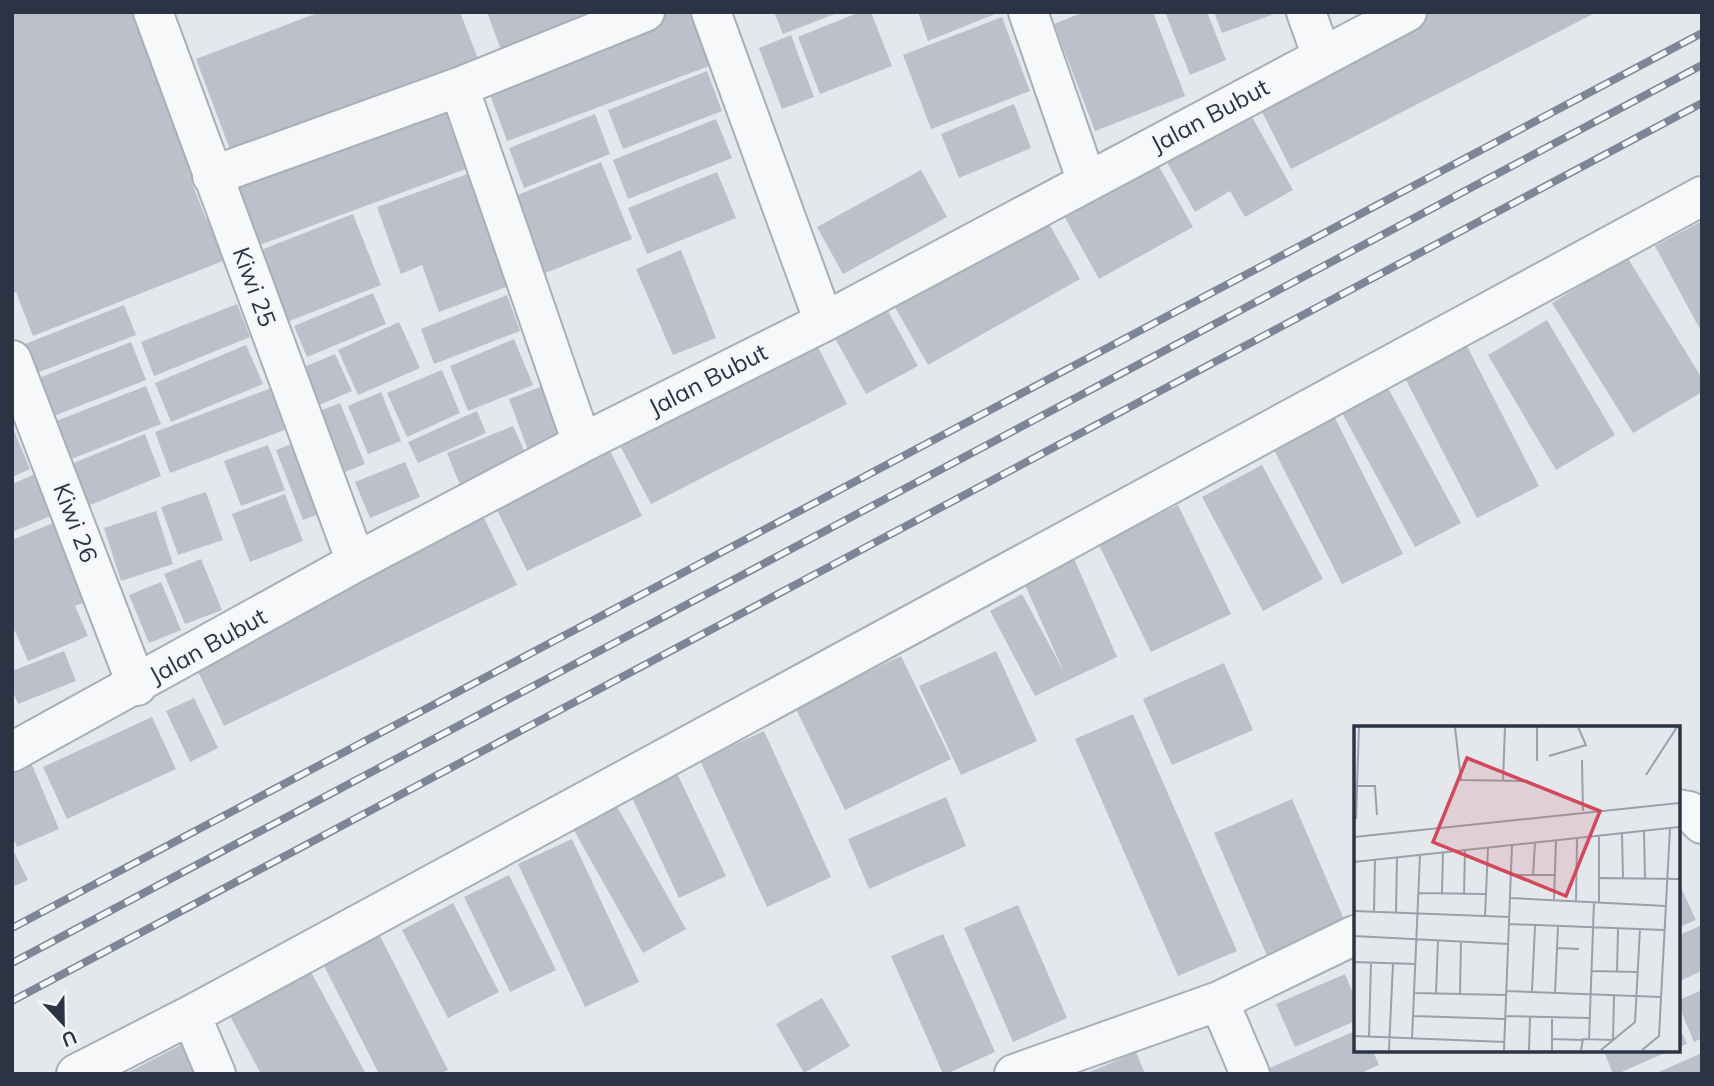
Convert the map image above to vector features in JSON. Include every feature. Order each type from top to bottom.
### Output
[{"type":"street","name":"Kiwi 25","points":[[153,12],[356,562]]},
{"type":"street","points":[[212,176],[459,87],[645,12]]},
{"type":"street","points":[[711,12],[824,322]]},
{"type":"street","points":[[1028,12],[1087,182]]},
{"type":"street","points":[[1306,12],[1322,57]]},
{"type":"street","name":"Jalan Bubut","points":[[12,752],[137,686],[356,562],[582,443],[824,322],[1407,12]]},
{"type":"street","points":[[459,87],[582,443]]},
{"type":"street","points":[[76,1074],[191,1015],[1702,196]]},
{"type":"street","name":"Kiwi 26","points":[[12,360],[137,686]]},
{"type":"street","points":[[1679,809],[1689,811],[1702,824]]},
{"type":"street","points":[[1014,1074],[1219,1001],[1354,935]]},
{"type":"street","points":[[1219,1001],[1250,1074]]},
{"type":"street","points":[[191,1015],[216,1074]]},
{"type":"building","points":[[12,12],[137,12],[202,179],[192,183],[206,219],[222,213],[238,255],[33,336],[16,292],[12,294]]},
{"type":"building","points":[[320,12],[460,12],[482,69],[235,163],[196,59]]},
{"type":"building","points":[[487,12],[634,12],[506,63]]},
{"type":"building","points":[[671,12],[693,12],[712,65],[507,141],[485,81]]},
{"type":"building","points":[[774,12],[840,12],[783,34]]},
{"type":"building","points":[[860,12],[871,12],[892,66],[820,94],[798,37]]},
{"type":"building","points":[[918,12],[1000,12],[928,41]]},
{"type":"building","points":[[1084,12],[1153,12],[1185,96],[1095,131],[1054,24]]},
{"type":"building","points":[[1165,12],[1207,12],[1226,60],[1190,75]]},
{"type":"building","points":[[1214,12],[1277,12],[1277,13],[1222,33]]},
{"type":"building","points":[[1428,12],[1597,12],[1291,169],[1256,100]]},
{"type":"building","points":[[1002,17],[1030,91],[931,129],[903,55]]},
{"type":"building","points":[[791,35],[814,97],[782,109],[759,48]]},
{"type":"building","points":[[707,71],[722,111],[623,149],[608,110]]},
{"type":"building","points":[[1014,104],[1031,148],[959,178],[941,134]]},
{"type":"building","points":[[451,105],[474,166],[254,247],[232,186]]},
{"type":"building","points":[[1248,110],[1293,190],[1245,217],[1230,191],[1195,212],[1164,157]]},
{"type":"building","points":[[595,114],[610,154],[524,188],[509,148]]},
{"type":"building","points":[[716,119],[732,158],[628,199],[613,160]]},
{"type":"building","points":[[1153,156],[1193,227],[1099,279],[1059,207]]},
{"type":"building","points":[[601,162],[632,239],[535,277],[505,200]]},
{"type":"building","points":[[921,170],[947,217],[843,274],[817,227]]},
{"type":"building","points":[[717,172],[736,218],[647,254],[628,208]]},
{"type":"building","points":[[470,173],[511,285],[439,312],[422,265],[401,274],[377,207]]},
{"type":"building","points":[[353,214],[381,285],[277,326],[248,255]]},
{"type":"building","points":[[1044,215],[1080,279],[928,365],[892,302]]},
{"type":"building","points":[[1702,221],[1702,333],[1655,246]]},
{"type":"building","points":[[681,250],[716,338],[673,355],[636,269]]},
{"type":"building","points":[[1627,257],[1702,378],[1702,392],[1633,433],[1552,303]]},
{"type":"building","points":[[373,293],[386,324],[307,357],[294,326]]},
{"type":"building","points":[[507,295],[520,331],[434,364],[421,329]]},
{"type":"building","points":[[883,302],[918,366],[866,394],[831,331]]},
{"type":"building","points":[[237,304],[250,337],[154,376],[141,342]]},
{"type":"building","points":[[124,305],[136,335],[26,377],[15,348]]},
{"type":"building","points":[[1547,320],[1615,435],[1556,470],[1488,355]]},
{"type":"building","points":[[399,322],[420,368],[358,395],[338,350]]},
{"type":"building","points":[[514,339],[533,385],[468,411],[450,366]]},
{"type":"building","points":[[815,341],[847,404],[651,504],[618,442]]},
{"type":"building","points":[[131,342],[146,380],[46,419],[31,381]]},
{"type":"building","points":[[246,345],[263,384],[171,422],[155,383]]},
{"type":"building","points":[[1467,346],[1539,486],[1477,518],[1405,378]]},
{"type":"building","points":[[335,354],[352,391],[312,408],[295,371]]},
{"type":"building","points":[[442,370],[460,413],[407,437],[387,393]]},
{"type":"building","points":[[551,383],[570,433],[528,450],[509,399]]},
{"type":"building","points":[[146,386],[161,424],[61,463],[46,425]]},
{"type":"building","points":[[1387,386],[1461,523],[1415,547],[1341,411]]},
{"type":"building","points":[[271,388],[287,429],[170,473],[155,432]]},
{"type":"building","points":[[381,392],[401,441],[368,454],[348,406]]},
{"type":"building","points":[[340,403],[365,464],[335,476],[309,415]]},
{"type":"building","points":[[477,411],[486,433],[418,463],[408,442]]},
{"type":"building","points":[[1334,416],[1403,554],[1342,584],[1272,446]]},
{"type":"building","points":[[12,426],[30,469],[12,477]]},
{"type":"building","points":[[513,426],[527,457],[460,485],[447,453]]},
{"type":"building","points":[[145,434],[161,476],[83,508],[66,466]]},
{"type":"building","points":[[302,440],[330,510],[303,520],[276,450]]},
{"type":"building","points":[[268,445],[285,490],[241,506],[224,461]]},
{"type":"building","points":[[608,446],[642,516],[527,571],[493,502]]},
{"type":"building","points":[[405,462],[420,497],[370,518],[355,482]]},
{"type":"building","points":[[1262,465],[1323,579],[1263,611],[1202,497]]},
{"type":"building","points":[[40,472],[58,513],[12,532],[12,484]]},
{"type":"building","points":[[206,492],[223,540],[178,555],[161,507]]},
{"type":"building","points":[[285,494],[303,541],[250,562],[232,514]]},
{"type":"building","points":[[1178,505],[1231,614],[1151,652],[1098,543]]},
{"type":"building","points":[[156,511],[173,564],[121,581],[104,528]]},
{"type":"building","points":[[483,516],[517,585],[224,726],[194,663]]},
{"type":"building","points":[[53,523],[86,602],[75,606],[88,636],[28,661],[15,631],[12,632],[12,540]]},
{"type":"building","points":[[1072,554],[1117,657],[1035,696],[990,611],[1022,594],[1064,672],[1021,576]]},
{"type":"building","points":[[201,559],[222,610],[185,624],[164,574]]},
{"type":"building","points":[[161,582],[181,630],[149,643],[129,595]]},
{"type":"building","points":[[64,651],[76,681],[18,704],[12,689],[12,671]]},
{"type":"building","points":[[996,651],[1037,741],[961,775],[919,686]]},
{"type":"building","points":[[901,656],[951,759],[845,810],[795,707]]},
{"type":"building","points":[[1224,663],[1253,730],[1172,765],[1143,699]]},
{"type":"building","points":[[194,698],[218,748],[190,762],[166,711]]},
{"type":"building","points":[[1133,714],[1237,951],[1178,976],[1075,739]]},
{"type":"building","points":[[152,717],[176,769],[67,819],[43,767]]},
{"type":"building","points":[[764,731],[831,877],[767,907],[700,760]]},
{"type":"building","points":[[30,760],[59,829],[17,847],[12,835],[12,767]]},
{"type":"building","points":[[673,765],[726,876],[679,898],[627,787]]},
{"type":"building","points":[[610,794],[686,929],[643,953],[567,818]]},
{"type":"building","points":[[946,797],[966,846],[869,889],[848,839]]},
{"type":"building","points":[[1292,799],[1346,924],[1268,958],[1214,833]]},
{"type":"building","points":[[572,839],[639,982],[585,1007],[518,864]]},
{"type":"building","points":[[12,848],[28,880],[12,887]]},
{"type":"building","points":[[509,875],[556,970],[510,992],[464,897]]},
{"type":"building","points":[[1679,883],[1696,920],[1679,927]]},
{"type":"building","points":[[453,903],[499,992],[448,1018],[402,930]]},
{"type":"building","points":[[1018,905],[1067,1018],[1013,1042],[964,928]]},
{"type":"building","points":[[374,924],[448,1070],[440,1074],[379,1074],[317,952]]},
{"type":"building","points":[[1702,925],[1702,971],[1679,981],[1679,935]]},
{"type":"building","points":[[943,934],[995,1052],[946,1074],[943,1074],[891,956]]},
{"type":"building","points":[[311,972],[366,1074],[261,1074],[230,1016]]},
{"type":"building","points":[[1345,974],[1354,996],[1354,1021],[1295,1047],[1276,1004]]},
{"type":"building","points":[[1702,990],[1702,1038],[1694,1042],[1679,1006],[1679,1000]]},
{"type":"building","points":[[822,998],[850,1046],[804,1073],[776,1024]]},
{"type":"building","points":[[1679,1026],[1687,1044],[1679,1047]]},
{"type":"building","points":[[1354,1031],[1354,1051],[1373,1051],[1379,1065],[1359,1074],[1266,1074],[1265,1070]]},
{"type":"building","points":[[181,1045],[196,1074],[125,1074]]},
{"type":"building","points":[[1604,1051],[1669,1051],[1617,1074],[1613,1074]]},
{"type":"building","points":[[1136,1052],[1145,1074],[1085,1074]]},
{"type":"building","points":[[1702,1053],[1702,1074],[1654,1074]]},
{"type":"railway","points":[[12,928],[1702,33]]},
{"type":"railway","points":[[12,963],[1702,65]]},
{"type":"railway","points":[[12,1001],[1702,103]]}]
